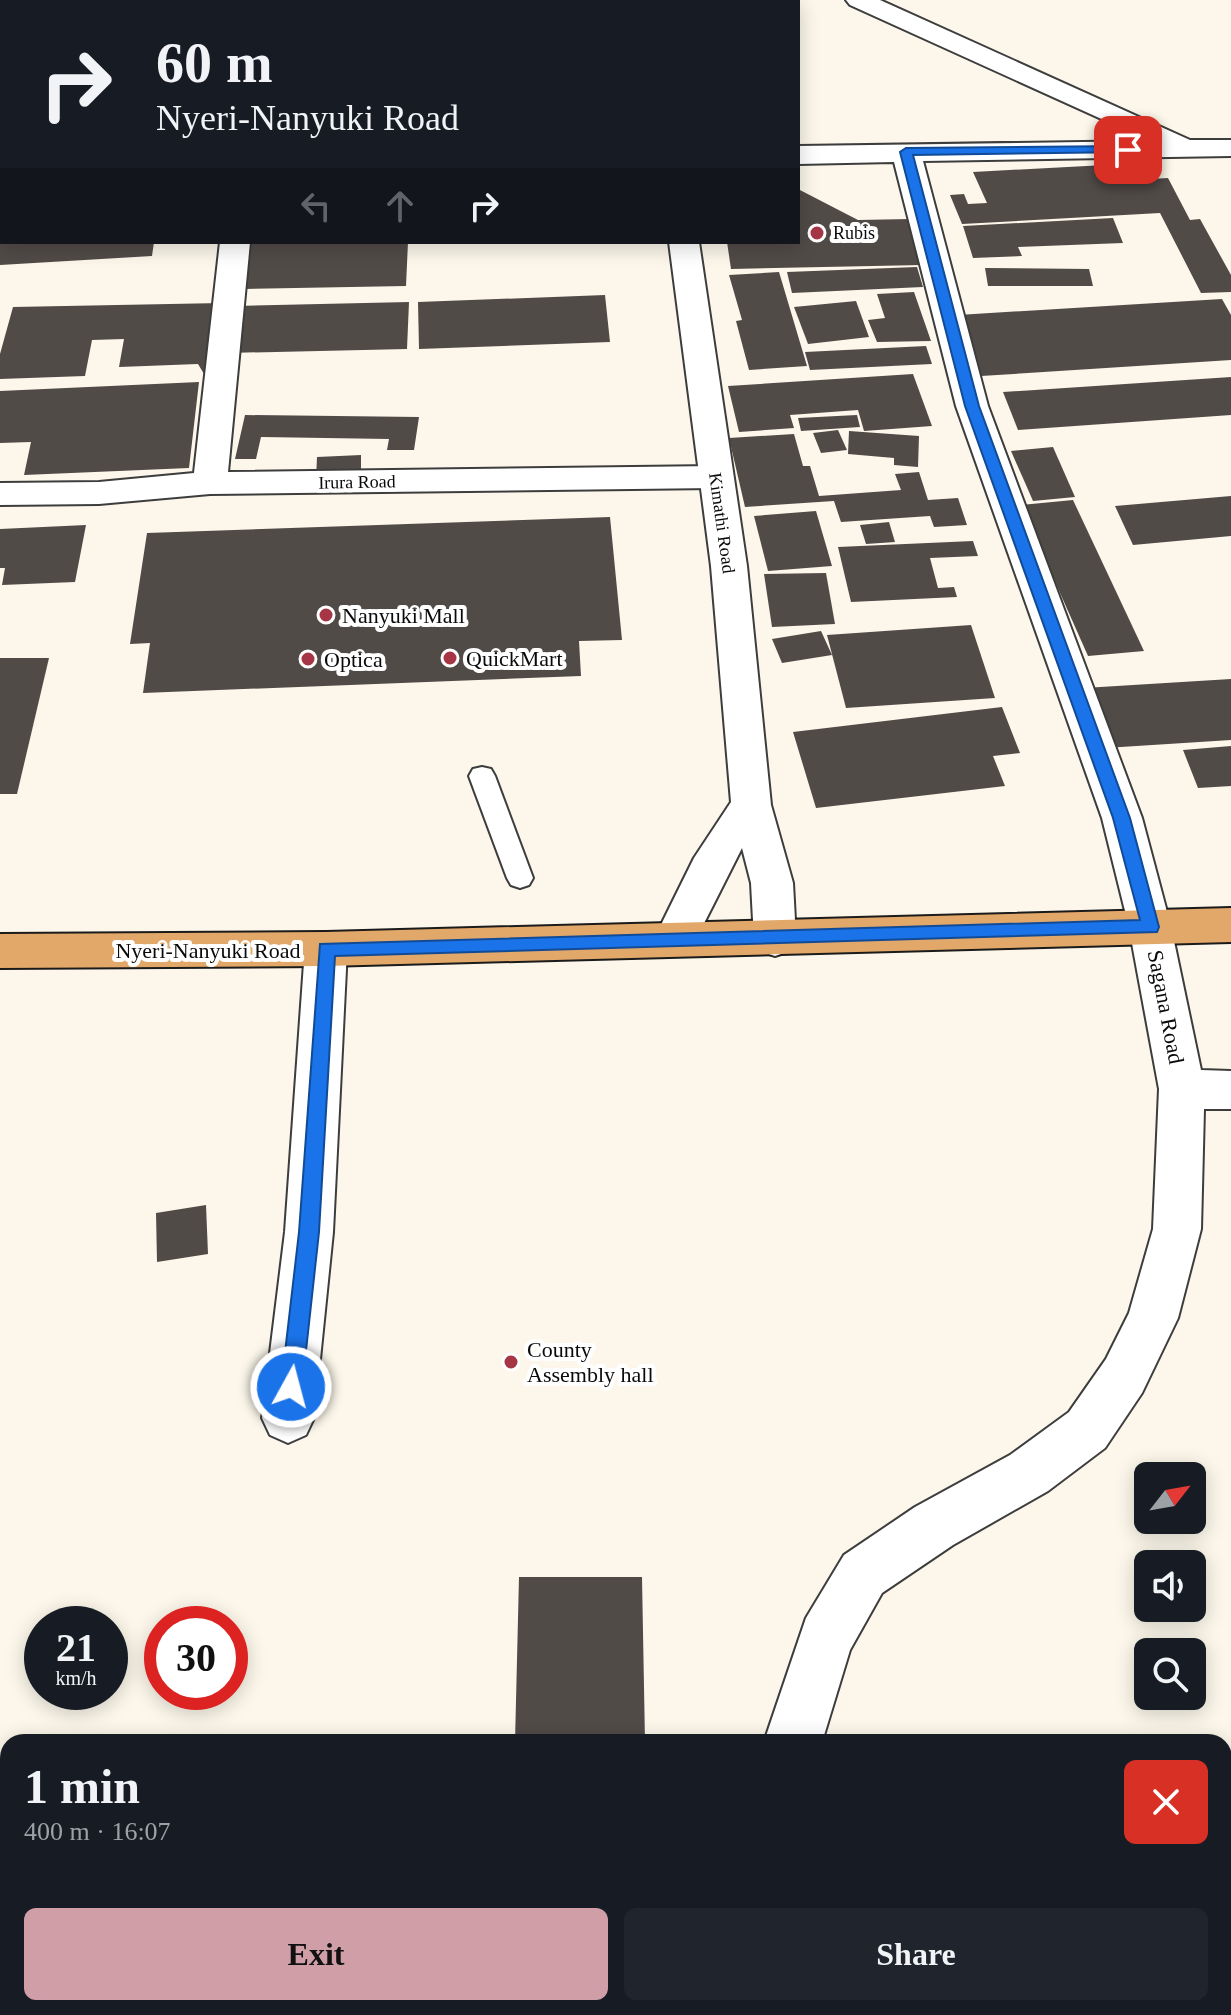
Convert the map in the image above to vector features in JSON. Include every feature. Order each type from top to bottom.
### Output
[{"type":"highway","name":"Nyeri-Nanyuki Road","points":[[0,951],[326,949],[1231,925]]},
{"type":"street","points":[[859,0],[1191,149]]},
{"type":"street","points":[[800,155],[1231,148]]},
{"type":"street","name":"Sagana Road","points":[[796,1734],[826,1638],[863,1574],[934,1526],[1029,1473],[1087,1430],[1124,1376],[1153,1318],[1177,1229],[1182,1089],[1150,927],[1122,818],[972,406],[906,152]]},
{"type":"street","points":[[210,483],[235,244]]},
{"type":"street","name":"Kimathi Road","points":[[684,244],[729,566],[751,805],[772,883],[775,939]]},
{"type":"street","name":"Irura Road","points":[[0,494],[99,493],[210,483],[715,477]]},
{"type":"street","points":[[675,939],[701,881],[731,829],[751,805]]},
{"type":"street","points":[[288,1418],[309,1232],[326,949]]},
{"type":"street","points":[[1182,1089],[1231,1090]]},
{"type":"lane","points":[[482,776],[520,878]]},
{"type":"building","points":[[1124,164],[1132,180],[1168,178],[1190,220],[1200,219],[1231,275],[1231,292],[1201,293],[1160,213],[962,224],[950,195],[964,194],[968,204],[987,203],[973,172]]},
{"type":"building","points":[[800,190],[858,220],[910,219],[922,265],[731,269],[727,244],[800,244]]},
{"type":"building","points":[[1113,218],[1123,243],[1018,247],[1022,256],[973,258],[963,226]]},
{"type":"building","points":[[0,244],[154,244],[152,256],[0,265]]},
{"type":"building","points":[[251,244],[408,244],[406,286],[244,289]]},
{"type":"building","points":[[917,267],[923,287],[792,293],[787,272]]},
{"type":"building","points":[[985,268],[1089,269],[1093,286],[988,286]]},
{"type":"building","points":[[779,272],[807,366],[749,370],[736,321],[742,320],[729,275]]},
{"type":"building","points":[[914,292],[931,341],[877,342],[868,320],[885,318],[877,294]]},
{"type":"building","points":[[605,295],[610,342],[419,349],[418,302]]},
{"type":"building","points":[[1222,299],[1231,315],[1231,360],[981,376],[958,315]]},
{"type":"building","points":[[856,301],[869,337],[808,344],[794,307]]},
{"type":"building","points":[[409,302],[407,349],[227,353],[234,306]]},
{"type":"building","points":[[222,303],[216,373],[204,374],[198,364],[119,367],[124,339],[92,340],[85,376],[0,379],[0,354],[13,307]]},
{"type":"building","points":[[926,346],[932,364],[810,370],[805,352]]},
{"type":"building","points":[[913,374],[932,426],[864,431],[858,410],[790,415],[794,428],[739,432],[728,386]]},
{"type":"building","points":[[1231,377],[1231,415],[1018,430],[1003,392]]},
{"type":"building","points":[[199,382],[189,468],[24,475],[31,442],[0,443],[0,391]]},
{"type":"building","points":[[245,415],[419,417],[414,450],[387,450],[389,439],[261,437],[256,459],[235,459]]},
{"type":"building","points":[[857,415],[860,427],[801,431],[798,418]]},
{"type":"building","points":[[838,430],[847,450],[821,453],[813,433]]},
{"type":"building","points":[[849,431],[919,436],[918,467],[894,465],[894,458],[848,454]]},
{"type":"building","points":[[794,434],[803,466],[810,466],[819,496],[901,490],[895,474],[919,472],[928,500],[958,498],[967,525],[934,527],[930,516],[841,522],[834,501],[745,507],[729,438]]},
{"type":"building","points":[[1053,447],[1075,497],[1033,501],[1011,451]]},
{"type":"building","points":[[361,455],[361,478],[316,480],[317,457]]},
{"type":"building","points":[[1231,496],[1231,536],[1133,545],[1115,506]]},
{"type":"building","points":[[1073,500],[1144,651],[1088,656],[1021,505]]},
{"type":"building","points":[[816,511],[832,566],[768,571],[754,516]]},
{"type":"building","points":[[610,517],[622,640],[579,641],[581,676],[143,693],[150,643],[130,644],[147,533]]},
{"type":"building","points":[[889,522],[895,542],[866,544],[860,525]]},
{"type":"building","points":[[86,525],[75,582],[2,585],[5,568],[0,568],[0,529]]},
{"type":"building","points":[[973,541],[978,556],[930,558],[938,588],[954,587],[957,597],[851,602],[838,547]]},
{"type":"building","points":[[826,573],[835,624],[772,627],[764,574]]},
{"type":"building","points":[[971,625],[995,698],[846,708],[827,635]]},
{"type":"building","points":[[821,631],[832,655],[782,663],[772,639]]},
{"type":"building","points":[[0,658],[49,658],[17,794],[0,794]]},
{"type":"building","points":[[1231,679],[1231,740],[1105,748],[1084,688]]},
{"type":"building","points":[[1002,707],[1020,753],[993,756],[1005,786],[816,808],[793,732]]},
{"type":"building","points":[[1231,746],[1231,786],[1198,788],[1183,750]]},
{"type":"building","points":[[206,1205],[208,1254],[157,1262],[156,1213]]},
{"type":"building","points":[[519,1577],[642,1577],[645,1734],[515,1734]]},
{"type":"place","name":"Rubis","points":[[817,233]]},
{"type":"place","name":"Nanyuki Mall","points":[[326,615]]},
{"type":"place","name":"QuickMart","points":[[450,658]]},
{"type":"place","name":"Optica","points":[[308,659]]},
{"type":"place","name":"County Assembly hall","points":[[511,1362]]},
{"type":"route","points":[[291,1387],[309,1232],[326,949],[1150,927],[1122,818],[972,406],[906,152],[1128,150]]}]
